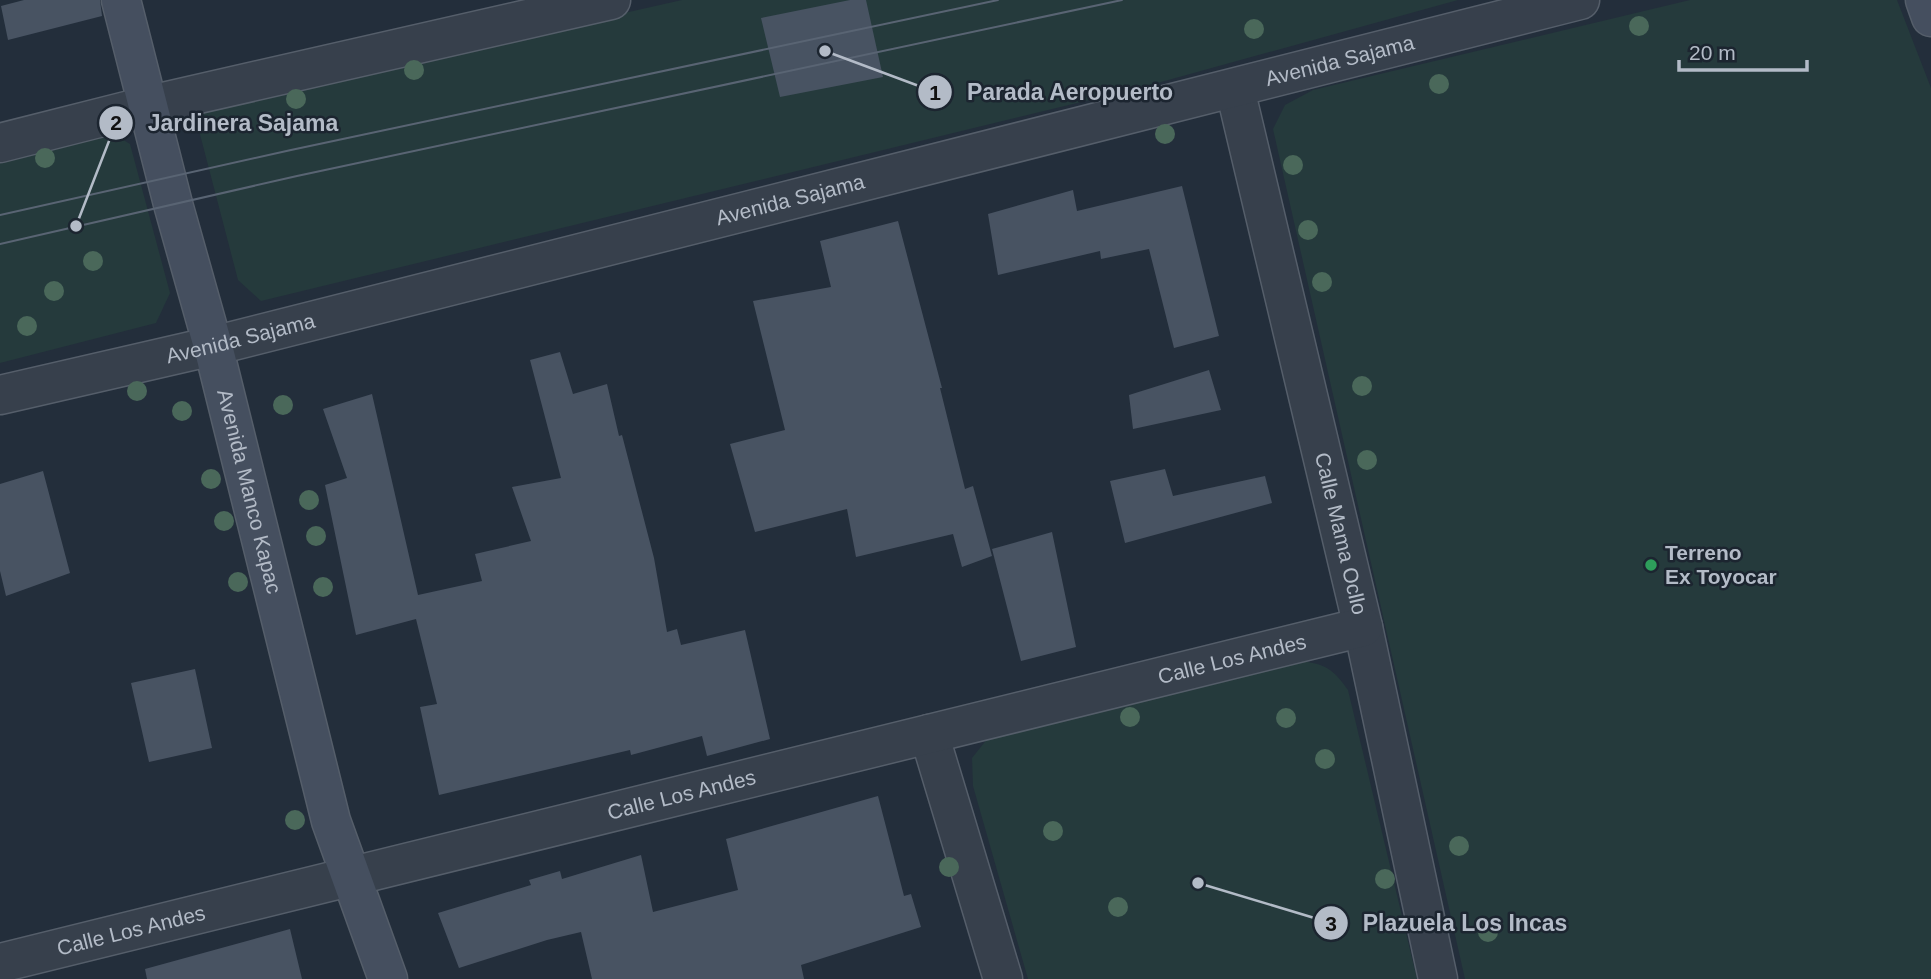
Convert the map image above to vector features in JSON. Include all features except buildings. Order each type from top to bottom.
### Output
[{"type":"street","name":"Avenida Manco Kapac","points":[[121,0],[150,105],[173,204],[213,346],[331,821],[388,979]]},
{"type":"street","points":[[0,143],[497,12],[611,0]]},
{"type":"street","name":"Avenida Sajama","points":[[0,396],[213,346],[1580,0]]},
{"type":"street","points":[[1925,0],[1931,17]]},
{"type":"street","name":"Calle Mama Ocllo","points":[[1235,89],[1363,627],[1438,979]]},
{"type":"street","name":"Calle Los Andes","points":[[0,963],[1363,627]]},
{"type":"street","points":[[929,734],[1003,979]]},
{"type":"green space","points":[[682,0],[1458,0],[1143,87],[261,301],[238,280],[196,119],[203,108]]},
{"type":"green space","name":"Terreno Ex Toyocar","points":[[1690,0],[1897,0],[1931,88],[1931,979],[1465,979],[1273,129],[1285,105],[1313,90]]},
{"type":"green space","points":[[109,131],[130,144],[170,293],[156,323],[0,363],[0,158]]},
{"type":"green space","points":[[1300,661],[1328,669],[1348,690],[1417,979],[1028,979],[973,786],[972,758],[988,738]]},
{"type":"tram line","points":[[0,215],[291,150],[998,0]]},
{"type":"tram line","points":[[0,244],[297,176],[1122,0]]},
{"type":"place","name":"Parada Aeropuerto","points":[[825,51]]},
{"type":"place","name":"Jardinera Sajama","points":[[76,226]]},
{"type":"place","name":"Terreno Ex Toyocar","points":[[1651,565]]},
{"type":"place","name":"Plazuela Los Incas","points":[[1198,883]]}]
